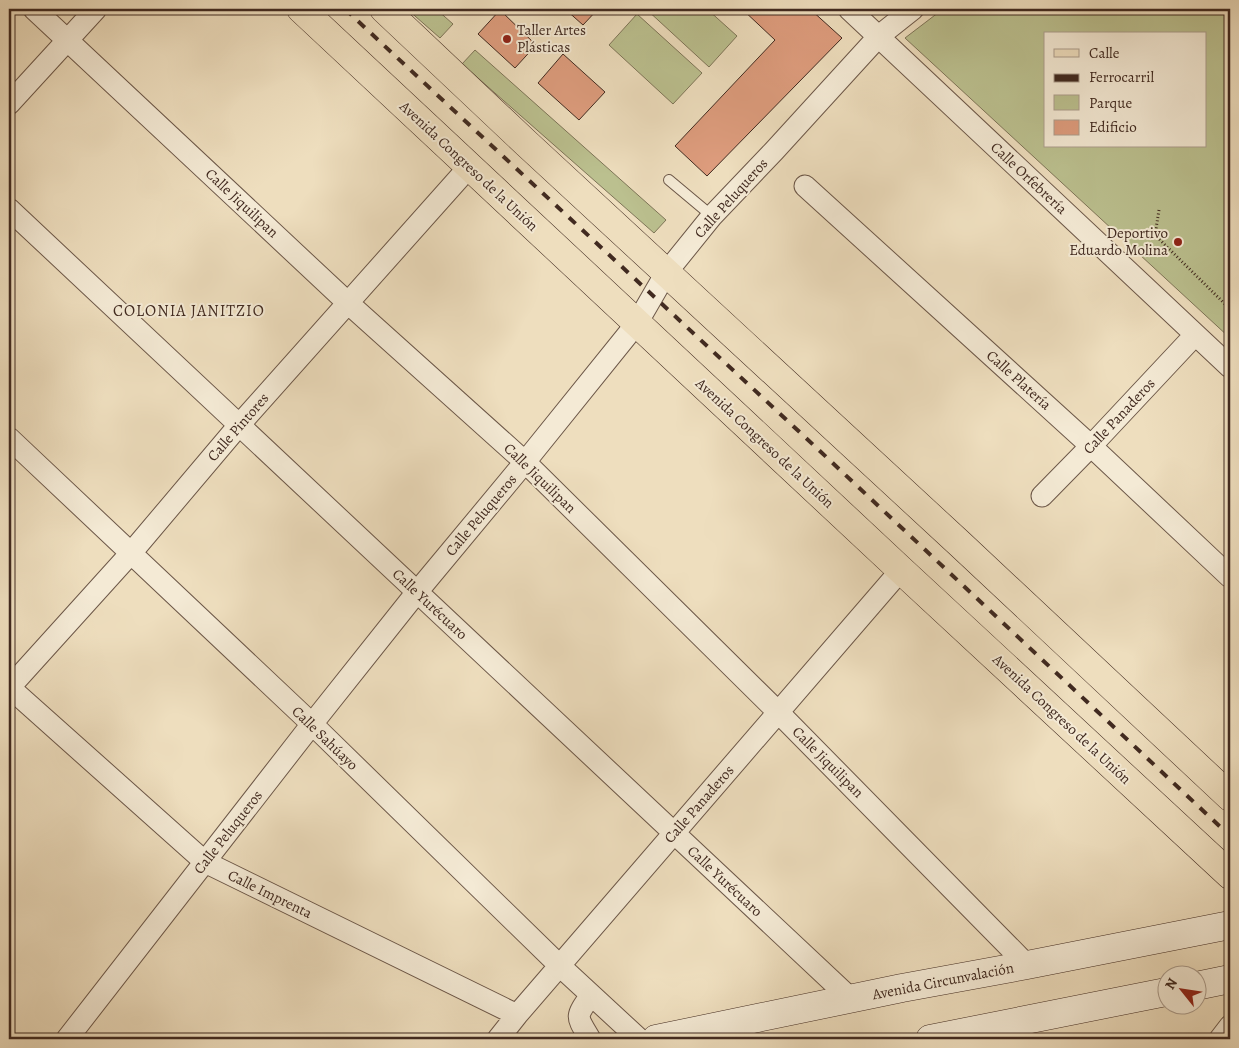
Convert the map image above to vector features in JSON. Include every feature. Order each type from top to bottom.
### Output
[{"type":"main road","name":"Avenida Congreso de la Unión","points":[[301,9],[1230,875]]},
{"type":"main road","points":[[384,9],[1230,796]]},
{"type":"main road","name":"Avenida Circunvalación","points":[[656,1039],[902,988],[1230,925]]},
{"type":"main road","points":[[1206,984],[1230,979]]},
{"type":"main road","points":[[930,1039],[1156,994]]},
{"type":"street","name":"Calle Jiquilipan","points":[[34,9],[348,303],[525,462],[778,712],[1027,965]]},
{"type":"street","points":[[9,104],[96,9]]},
{"type":"street","name":"Calle Orfebrería","points":[[849,9],[1230,367]]},
{"type":"street","name":"Calle Peluqueros","points":[[67,1039],[417,592],[637,323],[666,273],[712,216],[879,36],[913,9]]},
{"type":"street","name":"Calle Pintores","points":[[9,687],[131,553],[240,424],[469,167]]},
{"type":"street","name":"Calle Platería","points":[[805,186],[1091,446],[1230,577]]},
{"type":"street","name":"Calle Yurécuaro","points":[[9,209],[850,999]]},
{"type":"street","name":"Calle Panaderos","points":[[1042,496],[1196,335]]},
{"type":"street","name":"Calle Sahúayo","points":[[9,438],[312,724],[560,966],[639,1039]]},
{"type":"street","name":"Calle Panaderos","points":[[498,1039],[901,570]]},
{"type":"street","name":"Calle Imprenta","points":[[9,687],[205,862],[517,1015]]},
{"type":"street","points":[[590,1039],[578,1016],[591,995]]},
{"type":"street","points":[[1220,1039],[1230,1026]]},
{"type":"lane","points":[[669,180],[712,216]]},
{"type":"path","points":[[1159,210],[1155,235],[1230,309]]},
{"type":"green space","points":[[407,9],[436,9],[453,24],[440,38]]},
{"type":"green space","points":[[646,9],[707,9],[737,36],[709,67]]},
{"type":"green space","name":"Deportivo Eduardo Molina","points":[[943,9],[1230,9],[1230,338],[905,38]]},
{"type":"green space","points":[[637,14],[702,73],[673,104],[609,45]]},
{"type":"green space","points":[[475,50],[666,220],[654,233],[462,64]]},
{"type":"building","points":[[565,9],[598,9],[583,25]]},
{"type":"building","points":[[742,9],[810,9],[842,38],[707,176],[675,146],[775,40]]},
{"type":"building","name":"Taller Artes Plásticas","points":[[500,10],[536,45],[515,68],[478,34]]},
{"type":"building","points":[[563,54],[605,92],[579,120],[538,83]]},
{"type":"railway","points":[[345,9],[1230,836]]},
{"type":"place","name":"Taller Artes Plásticas","points":[[507,39]]},
{"type":"place","name":"Deportivo Eduardo Molina","points":[[1178,242]]},
{"type":"district","name":"COLONIA JANITZIO","points":[[189,311]]}]
